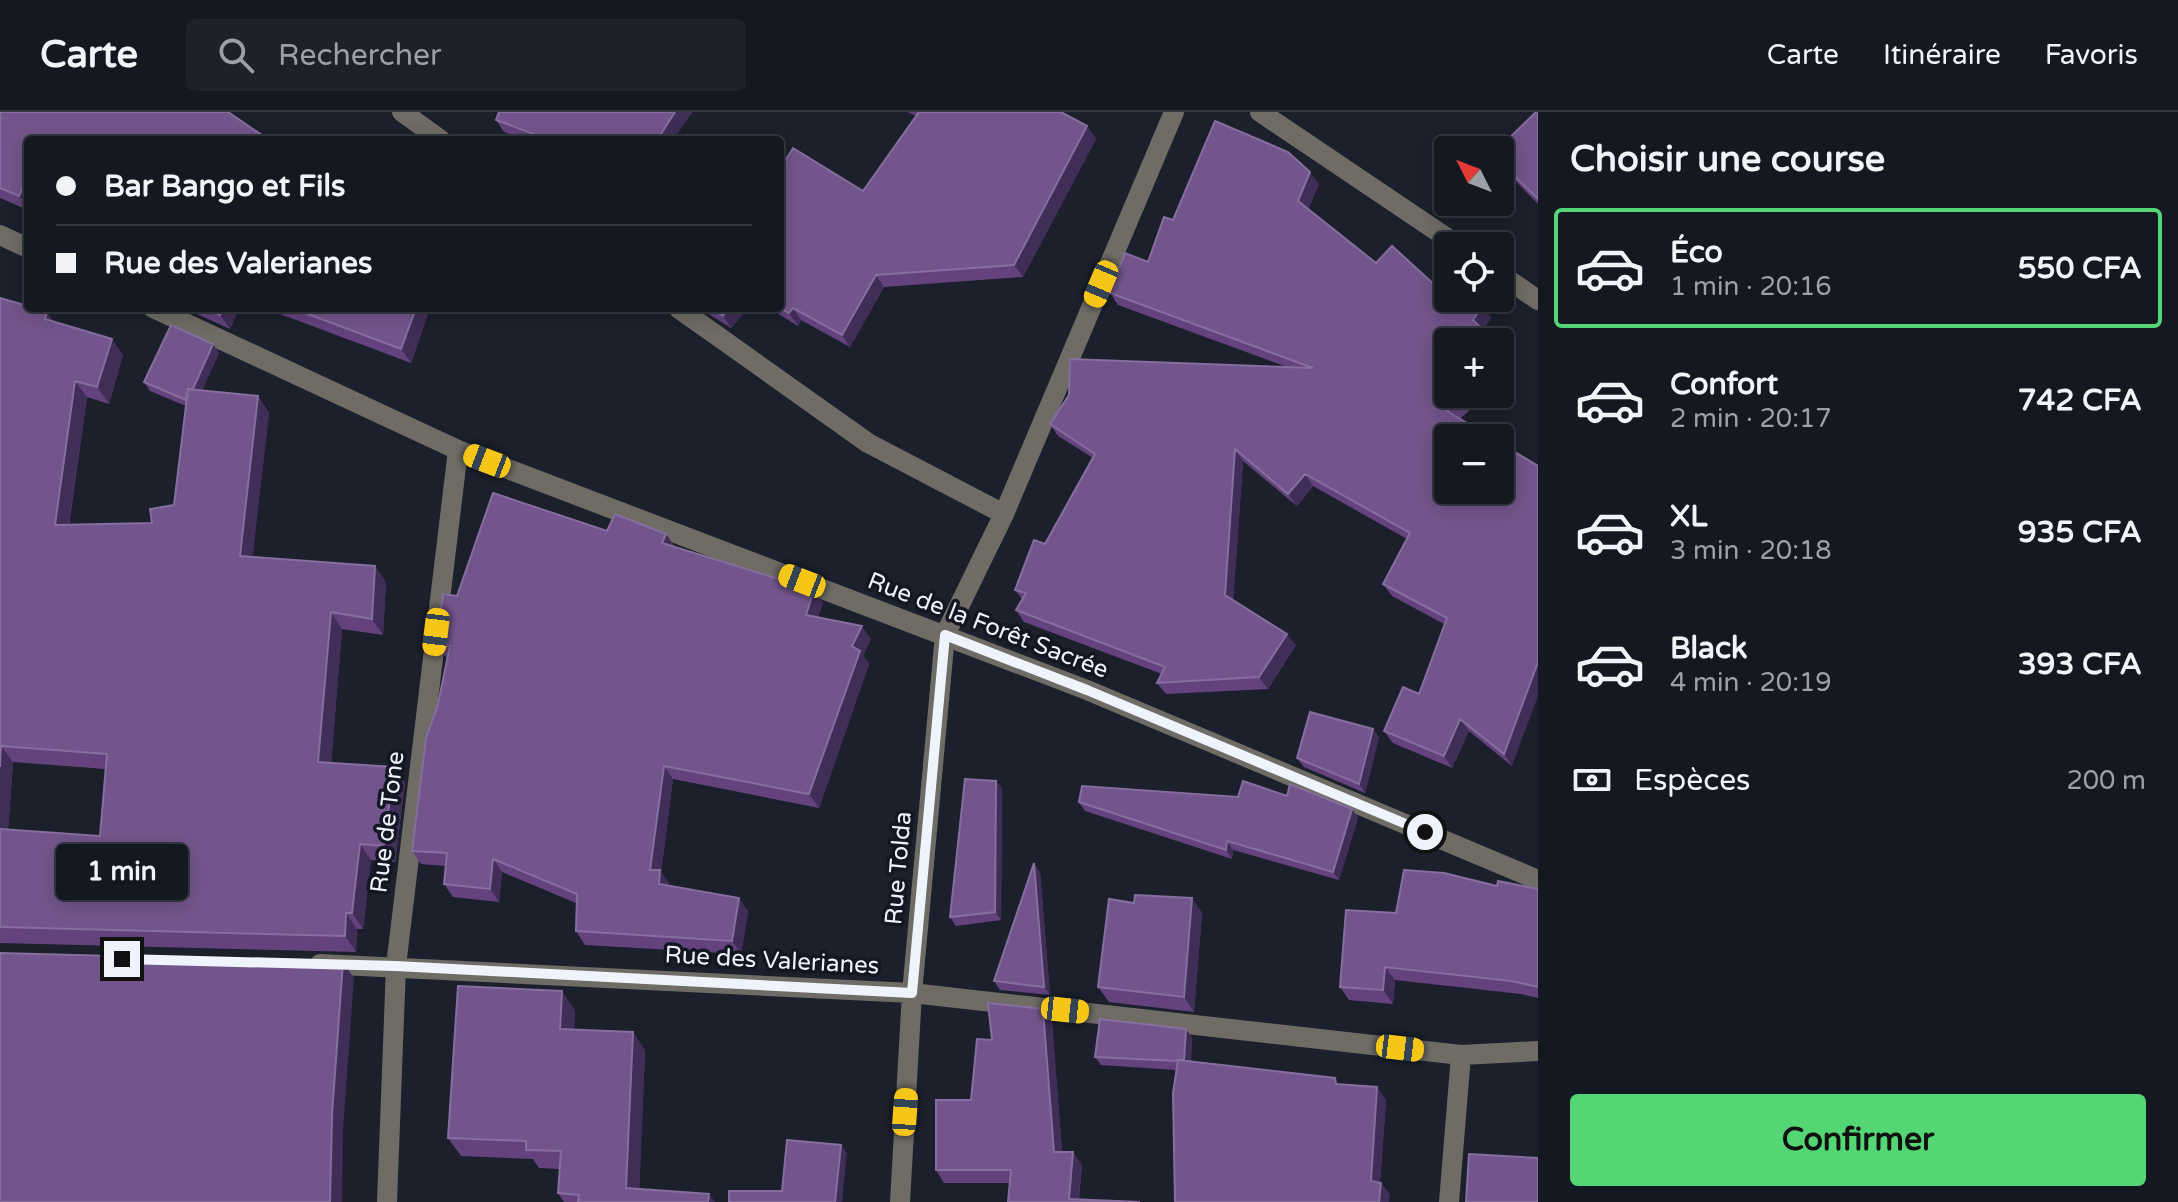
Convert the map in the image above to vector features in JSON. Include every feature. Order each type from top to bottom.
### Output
[{"type":"street","points":[[402,112],[435,136]]},
{"type":"street","points":[[945,635],[1004,514],[1174,112]]},
{"type":"street","points":[[1260,112],[1438,232]]},
{"type":"street","points":[[0,235],[24,246]]},
{"type":"street","points":[[1514,284],[1538,300]]},
{"type":"street","name":"Rue de la Forêt Sacrée","points":[[162,312],[458,450],[1101,696],[1538,880]]},
{"type":"street","points":[[684,312],[868,443],[1004,514]]},
{"type":"street","name":"Rue de Tone","points":[[387,1202],[396,966],[458,450]]},
{"type":"street","name":"Rue Tolda","points":[[900,1202],[912,993],[945,635]]},
{"type":"street","name":"Rue des Valerianes","points":[[301,964],[396,966],[912,993],[1461,1055],[1538,1051]]},
{"type":"street","points":[[1449,1202],[1461,1055]]},
{"type":"building","points":[[0,112],[228,112],[263,136],[24,136],[24,185],[19,196],[0,188]]},
{"type":"building","points":[[499,112],[675,112],[660,136],[539,136],[496,120]]},
{"type":"building","points":[[919,112],[1061,112],[1087,126],[1014,265],[876,275],[842,335],[793,308],[789,313],[784,310],[784,163],[793,148],[863,191]]},
{"type":"building","points":[[1538,112],[1538,199],[1514,176],[1514,136],[1511,136]]},
{"type":"building","points":[[1215,121],[1288,152],[1310,172],[1298,201],[1376,263],[1392,246],[1434,284],[1434,312],[1478,312],[1473,320],[1481,328],[1434,328],[1434,408],[1450,408],[1447,411],[1469,424],[1434,424],[1434,504],[1514,504],[1514,451],[1538,466],[1538,662],[1504,754],[1460,719],[1444,756],[1384,731],[1403,687],[1419,694],[1447,618],[1383,584],[1410,533],[1305,474],[1288,494],[1235,449],[1225,595],[1287,634],[1259,677],[1157,683],[1165,667],[1016,610],[1026,593],[1015,590],[1034,540],[1045,544],[1095,454],[1050,424],[1069,395],[1070,359],[1313,368],[1110,293],[1125,253],[1148,262],[1164,217],[1173,220]]},
{"type":"building","points":[[0,298],[24,305],[24,312],[47,312],[45,319],[112,339],[97,387],[75,381],[55,525],[152,523],[150,509],[174,505],[188,389],[258,396],[240,556],[375,566],[372,619],[331,612],[318,762],[394,767],[384,846],[360,844],[352,913],[346,913],[345,936],[0,927],[0,829],[100,836],[107,754],[1,746],[0,767]]},
{"type":"building","points":[[303,312],[415,312],[401,349]]},
{"type":"building","points":[[171,325],[213,344],[193,389],[188,389],[186,400],[144,382]]},
{"type":"building","points":[[493,493],[607,531],[615,514],[666,534],[662,543],[814,590],[806,615],[862,626],[852,646],[860,651],[809,794],[664,766],[650,870],[660,870],[659,884],[739,898],[732,941],[576,931],[577,894],[493,859],[490,889],[444,884],[447,853],[412,851],[426,738],[438,704],[450,646],[437,645],[443,594],[457,596]]},
{"type":"building","points":[[1310,712],[1373,729],[1359,784],[1297,758]]},
{"type":"building","points":[[965,779],[996,781],[995,912],[950,917]]},
{"type":"building","points":[[1243,781],[1287,796],[1290,784],[1352,809],[1333,872],[1227,841],[1226,850],[1079,802],[1082,786],[1238,797]]},
{"type":"building","points":[[1034,863],[1044,987],[994,981]]},
{"type":"building","points":[[1404,870],[1444,873],[1497,886],[1498,881],[1538,889],[1538,987],[1511,981],[1385,967],[1383,990],[1340,987],[1346,910],[1396,913]]},
{"type":"building","points":[[1135,895],[1192,898],[1184,997],[1098,987],[1109,899],[1134,903]]},
{"type":"building","points":[[0,953],[343,962],[332,1115],[330,1202],[0,1202]]},
{"type":"building","points":[[458,986],[562,991],[560,1029],[633,1032],[626,1188],[709,1194],[708,1202],[578,1202],[579,1195],[558,1193],[561,1151],[526,1150],[526,1141],[448,1138]]},
{"type":"building","points":[[988,1003],[1043,1009],[1054,1152],[1073,1152],[1069,1199],[1140,1202],[1008,1202],[1011,1170],[936,1170],[936,1100],[971,1100],[977,1039],[992,1040]]},
{"type":"building","points":[[1100,1019],[1186,1029],[1184,1060],[1095,1057]]},
{"type":"building","points":[[1178,1060],[1335,1078],[1336,1084],[1377,1087],[1371,1181],[1381,1183],[1379,1202],[1175,1202],[1173,1093]]},
{"type":"building","points":[[787,1140],[841,1145],[835,1202],[729,1202],[729,1191],[782,1191]]},
{"type":"building","points":[[1469,1154],[1538,1158],[1538,1202],[1466,1202]]},
{"type":"route","points":[[122,959],[396,966],[912,993],[945,635],[1087,690],[1425,832]]}]
